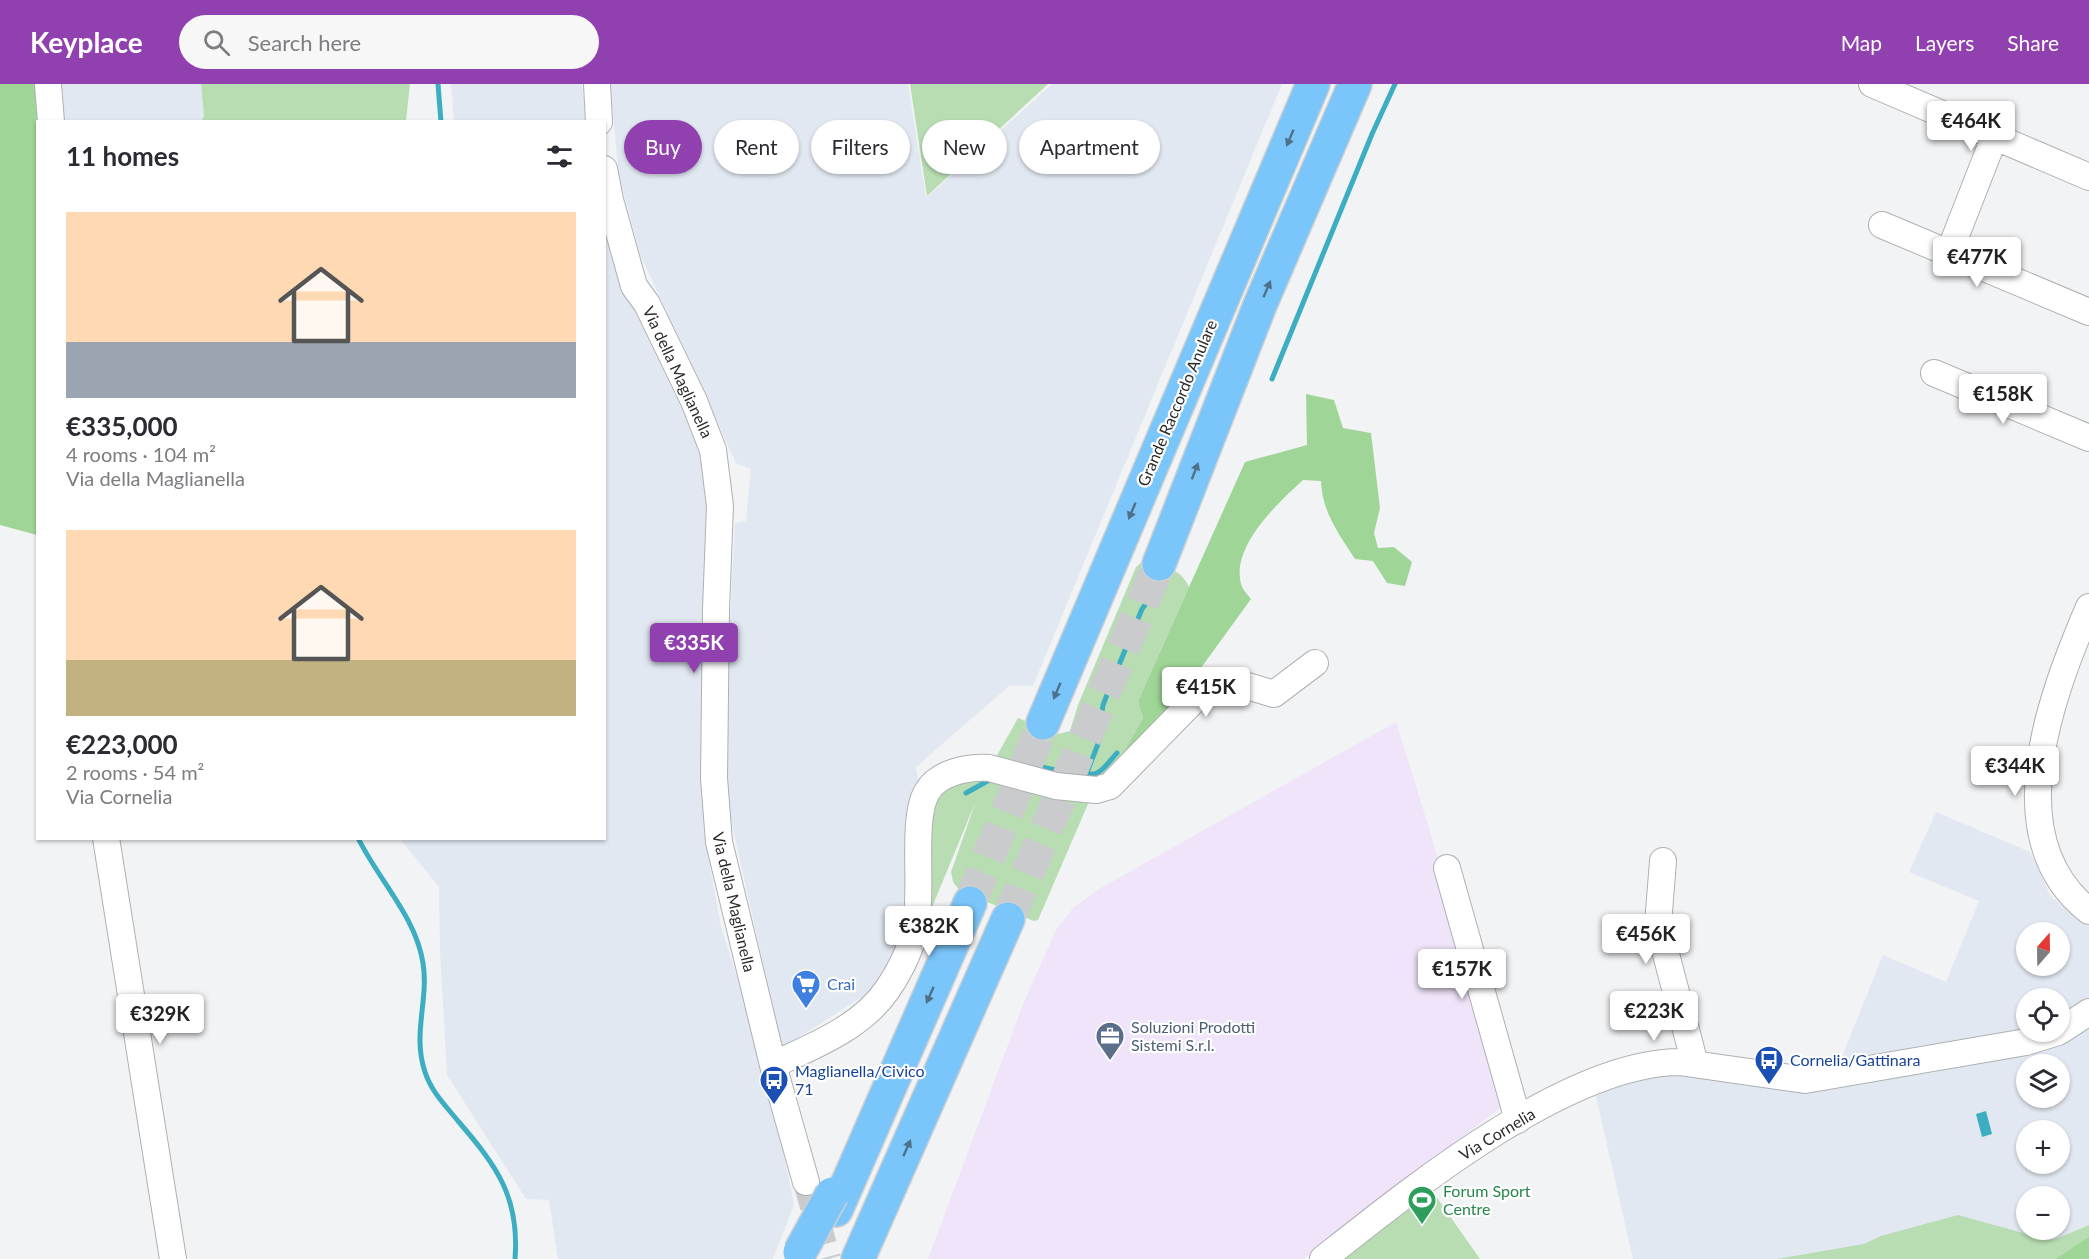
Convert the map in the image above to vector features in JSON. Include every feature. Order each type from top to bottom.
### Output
[{"type":"highway","name":"Grande Raccordo Anulare","points":[[1043,723],[1313,84]]},
{"type":"highway","points":[[1159,564],[1260,305],[1355,84]]},
{"type":"highway","points":[[804,1257],[825,1196],[880,1108],[970,903]]},
{"type":"highway","points":[[858,1259],[1008,919]]},
{"type":"highway","points":[[871,1259],[892,1181]]},
{"type":"street","points":[[48,84],[51,120]]},
{"type":"street","points":[[597,84],[599,120]]},
{"type":"street","points":[[1872,84],[2089,177]]},
{"type":"street","points":[[1949,253],[1994,138]]},
{"type":"street","name":"Via della Maglianella","points":[[606,179],[634,286],[646,304],[681,373],[713,450],[720,506],[716,610],[716,817],[729,892],[773,1065],[825,1196]]},
{"type":"street","points":[[1882,225],[2089,312]]},
{"type":"street","points":[[1934,373],[2089,438]]},
{"type":"street","points":[[2089,607],[2068,657],[2056,696],[2037,795],[2043,846],[2049,862],[2063,885],[2089,911]]},
{"type":"street","points":[[773,1065],[825,1040],[855,1021],[873,1007],[886,991],[908,951],[916,924],[920,813],[927,792],[948,774],[988,768],[1056,786],[1096,790],[1110,786],[1196,698],[1211,688],[1234,682],[1274,694],[1315,663]]},
{"type":"street","points":[[106,840],[173,1259]]},
{"type":"street","points":[[1663,861],[1658,924],[1695,1064]]},
{"type":"street","points":[[1447,868],[1518,1120]]},
{"type":"street","name":"Via Cornelia","points":[[2070,1025],[2089,1012]]},
{"type":"street","name":"Via Cornelia","points":[[1323,1259],[1474,1146],[1518,1120],[1608,1077],[1664,1063],[1695,1064],[1810,1080],[2026,1042]]},
{"type":"shaded area","points":[[58,84],[201,84],[204,116],[202,120],[61,120]]},
{"type":"shaded area","points":[[451,84],[582,84],[586,120],[454,120]]},
{"type":"shaded area","points":[[610,84],[908,84],[926,198],[953,174],[1007,174],[1007,125],[1052,84],[1282,84],[1033,686],[1009,686],[916,767],[920,791],[908,910],[895,957],[867,994],[782,1048],[722,780],[735,523],[746,521],[751,469],[736,463],[640,254],[619,176]]},
{"type":"shaded area","points":[[606,225],[690,421],[704,464],[708,504],[702,787],[704,833],[721,927],[767,1070],[794,1205],[773,1259],[558,1259],[549,1200],[526,1199],[447,1075],[439,887],[401,840],[606,840]]},
{"type":"shaded area","points":[[1396,722],[1430,831],[1504,1105],[1304,1259],[928,1259],[1024,1002],[1056,930],[1074,907],[1099,889]]},
{"type":"shaded area","points":[[1936,812],[2030,852],[2051,897],[2089,926],[2089,1001],[2070,1014],[2070,988],[2016,988],[2016,1034],[1839,1064],[1883,955],[1946,982],[1979,901],[1909,872]]},
{"type":"shaded area","points":[[2089,1021],[2089,1225],[2070,1233],[2070,1186],[2016,1186],[2016,1231],[1996,1226],[2008,1259],[1633,1259],[1595,1092],[1686,1070],[1817,1087],[1937,1072],[2046,1046],[2053,1042],[2070,1042],[2070,1032]]},
{"type":"green space","points":[[0,84],[38,84],[38,120],[36,120],[36,535],[0,525]]},
{"type":"green space","points":[[201,84],[410,84],[406,120],[202,120],[204,116]]},
{"type":"green space","points":[[910,84],[1048,84],[1007,122],[1007,120],[922,120],[922,163]]},
{"type":"green space","points":[[924,174],[951,174],[927,196]]},
{"type":"green space","points":[[1306,394],[1334,400],[1343,428],[1371,433],[1380,508],[1374,533],[1378,548],[1394,547],[1412,562],[1405,586],[1387,583],[1373,561],[1355,559],[1337,532],[1328,513],[1321,481],[1303,480],[1259,526],[1243,555],[1240,570],[1241,584],[1251,599],[1169,712],[1110,776],[1143,718],[1138,701],[1245,462],[1307,445]]},
{"type":"green space","points":[[1144,560],[1176,572],[1189,587],[1138,701],[1143,718],[1110,776],[1092,782],[995,759],[1018,718],[1058,734],[1070,731],[1078,705],[1136,567]]},
{"type":"green space","points":[[974,775],[1091,797],[1038,920],[1034,921],[960,891],[953,882],[951,872],[976,801],[923,929],[928,844],[931,842],[931,797]]},
{"type":"green space","name":"Forum Sport Centre","points":[[1433,1192],[1480,1259],[1342,1259]]},
{"type":"green space","points":[[1958,1215],[2016,1231],[2016,1240],[2070,1240],[2070,1233],[2089,1225],[2089,1259],[1776,1259],[1864,1244],[1881,1236]]},
{"type":"green space","points":[[2089,1237],[2089,1259],[2056,1259]]},
{"type":"water","points":[[1986,1111],[1992,1134],[1982,1137],[1976,1114]]},
{"type":"waterway","points":[[438,84],[441,120]]},
{"type":"waterway","points":[[1272,379],[1372,134],[1395,84]]},
{"type":"waterway","name":"Grande Raccordo Anulare","points":[[1086,775],[1098,744],[1103,705],[1142,609],[1159,586]]},
{"type":"waterway","name":"Grande Raccordo Anulare","points":[[1013,762],[1091,774],[1103,769],[1117,753]]},
{"type":"waterway","points":[[966,793],[993,778]]},
{"type":"waterway","points":[[359,840],[405,914],[419,946],[424,977],[420,1044],[425,1072],[435,1092],[484,1152],[503,1183],[514,1217],[515,1259]]},
{"type":"tunnel","points":[[1008,919],[1159,564]]},
{"type":"tunnel","points":[[970,903],[1043,723]]},
{"type":"tunnel","points":[[806,1182],[828,1259]]},
{"type":"place","name":"Crai","points":[[806,1010]]},
{"type":"place","name":"Soluzioni Prodotti Sistemi S.r.l.","points":[[1110,1062]]},
{"type":"place","name":"Cornelia/Gattinara","points":[[1769,1086]]},
{"type":"place","name":"Maglianella/Civico 71","points":[[774,1106]]},
{"type":"place","name":"Forum Sport Centre","points":[[1422,1226]]}]
